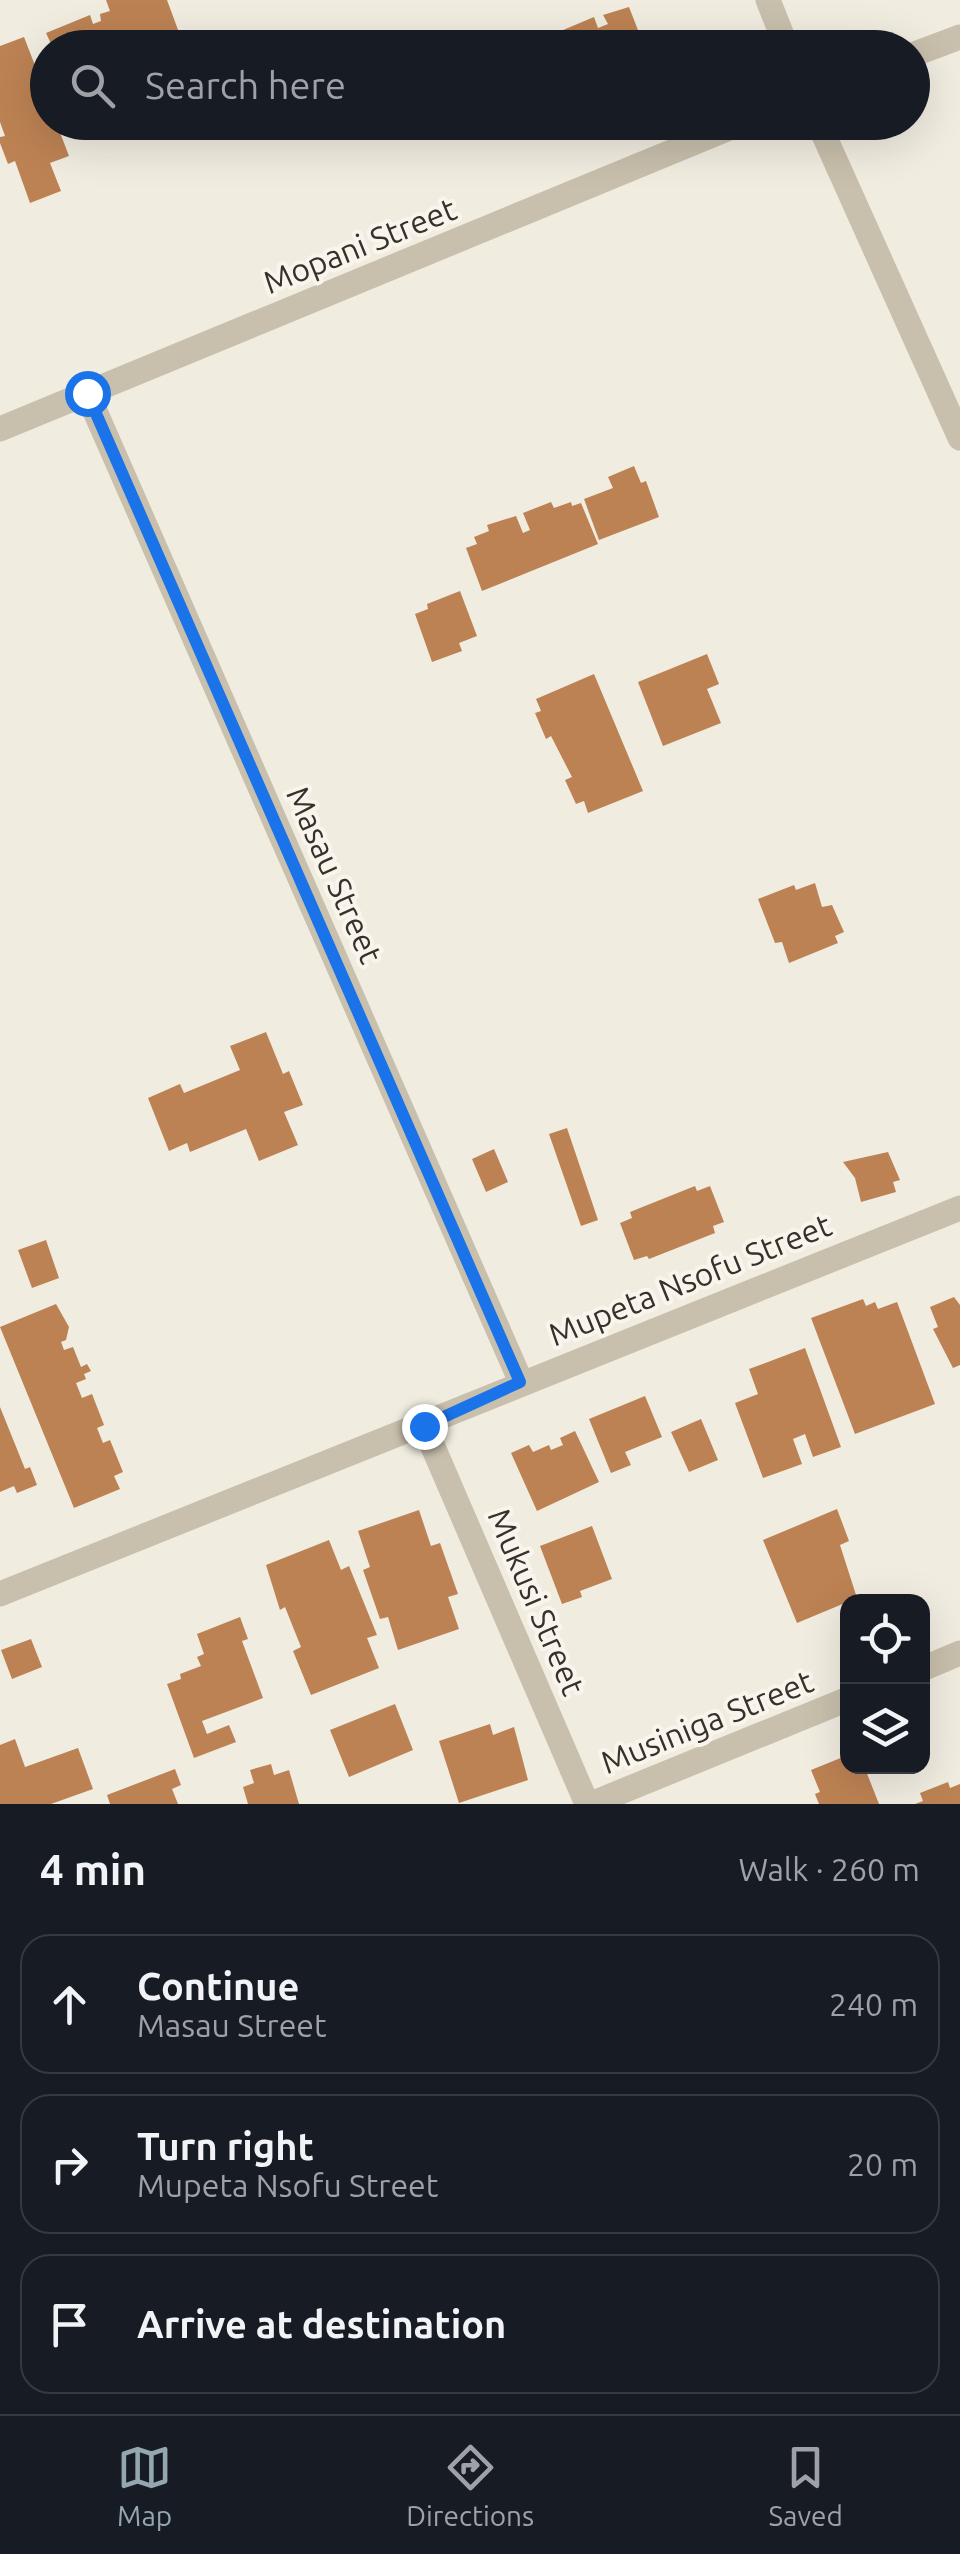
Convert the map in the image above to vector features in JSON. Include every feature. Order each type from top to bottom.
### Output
[{"type":"street","points":[[768,0],[780,30]]},
{"type":"street","points":[[930,48],[960,36]]},
{"type":"street","name":"Mopani Street","points":[[0,428],[700,140]]},
{"type":"street","points":[[826,140],[960,438]]},
{"type":"street","name":"Masau Street","points":[[87,393],[520,1382]]},
{"type":"street","name":"Mupeta Nsofu Street","points":[[0,1594],[960,1208]]},
{"type":"street","name":"Mukusi Street","points":[[424,1426],[589,1804]]},
{"type":"street","points":[[930,1666],[960,1653]]},
{"type":"street","name":"Musiniga Street","points":[[589,1804],[840,1702]]},
{"type":"building","points":[[106,0],[167,0],[178,30],[53,30],[90,15],[93,24],[101,21],[100,14],[110,11]]},
{"type":"building","points":[[629,7],[638,30],[563,30],[594,17],[598,28],[608,24],[603,15]]},
{"type":"building","points":[[24,37],[30,52],[30,140],[63,140],[69,156],[50,163],[61,191],[30,203],[15,161],[8,164],[0,143],[0,137],[5,136],[0,122],[0,46]]},
{"type":"building","points":[[634,466],[641,483],[646,481],[659,517],[599,540],[584,499],[613,488],[608,477]]},
{"type":"building","points":[[551,502],[554,508],[581,503],[598,544],[482,591],[466,548],[477,544],[474,537],[489,531],[487,525],[516,516],[523,533],[530,530],[523,513]]},
{"type":"building","points":[[460,591],[477,636],[459,643],[462,651],[432,662],[415,614],[428,609],[427,604]]},
{"type":"building","points":[[707,654],[719,684],[707,689],[721,723],[663,746],[638,682]]},
{"type":"building","points":[[594,674],[643,791],[588,813],[584,801],[576,804],[565,780],[572,777],[551,736],[546,739],[535,713],[541,711],[536,699]]},
{"type":"building","points":[[815,883],[822,907],[832,905],[844,932],[835,936],[838,943],[789,963],[782,942],[775,943],[758,899],[794,885],[796,890]]},
{"type":"building","points":[[266,1032],[283,1074],[289,1071],[303,1105],[284,1112],[298,1145],[259,1161],[246,1129],[190,1152],[187,1143],[169,1151],[148,1098],[180,1084],[184,1093],[240,1070],[230,1046]]},
{"type":"building","points":[[567,1128],[598,1220],[581,1226],[549,1134]]},
{"type":"building","points":[[494,1149],[508,1182],[486,1192],[472,1159]]},
{"type":"building","points":[[888,1152],[900,1180],[893,1182],[896,1192],[861,1202],[855,1178],[843,1162]]},
{"type":"building","points":[[695,1186],[697,1191],[710,1186],[724,1222],[713,1226],[715,1233],[649,1259],[647,1256],[634,1260],[620,1223],[632,1218],[630,1212]]},
{"type":"building","points":[[46,1240],[59,1278],[32,1288],[18,1250]]},
{"type":"building","points":[[954,1297],[960,1305],[960,1365],[953,1368],[933,1329],[938,1327],[930,1307]]},
{"type":"building","points":[[863,1299],[866,1306],[875,1302],[878,1309],[897,1302],[935,1404],[855,1434],[811,1318]]},
{"type":"building","points":[[56,1304],[69,1327],[66,1340],[61,1342],[64,1350],[73,1347],[81,1367],[87,1364],[91,1371],[84,1374],[86,1379],[76,1383],[82,1398],[92,1394],[104,1425],[97,1428],[103,1443],[110,1440],[123,1472],[114,1476],[120,1489],[74,1508],[0,1327]]},
{"type":"building","points":[[805,1348],[841,1447],[813,1457],[805,1434],[793,1439],[802,1464],[763,1478],[735,1403],[758,1394],[749,1369]]},
{"type":"building","points":[[645,1396],[662,1437],[625,1452],[631,1465],[611,1473],[589,1419]]},
{"type":"building","points":[[0,1407],[25,1469],[30,1467],[37,1485],[17,1493],[14,1486],[0,1492]]},
{"type":"building","points":[[701,1419],[718,1460],[689,1472],[671,1432]]},
{"type":"building","points":[[575,1431],[599,1482],[537,1511],[511,1453],[529,1445],[533,1452],[549,1445],[551,1450],[563,1445],[560,1438]]},
{"type":"building","points":[[837,1509],[849,1541],[840,1545],[856,1594],[840,1594],[840,1605],[797,1623],[763,1540]]},
{"type":"building","points":[[419,1510],[431,1546],[440,1543],[458,1594],[448,1597],[459,1629],[398,1650],[388,1617],[380,1619],[363,1570],[370,1567],[358,1531]]},
{"type":"building","points":[[592,1526],[612,1579],[580,1591],[582,1597],[562,1604],[540,1546]]},
{"type":"building","points":[[329,1540],[341,1570],[349,1566],[377,1635],[367,1638],[379,1668],[311,1695],[293,1651],[301,1647],[285,1607],[280,1610],[266,1565]]},
{"type":"building","points":[[240,1617],[248,1639],[242,1641],[263,1698],[202,1721],[207,1734],[229,1725],[236,1742],[194,1758],[167,1684],[201,1666],[197,1657],[204,1654],[197,1634]]},
{"type":"building","points":[[31,1639],[42,1667],[12,1679],[1,1650]]},
{"type":"building","points":[[395,1704],[413,1750],[349,1777],[330,1730]]},
{"type":"building","points":[[490,1724],[493,1735],[514,1727],[528,1780],[459,1803],[439,1741]]},
{"type":"building","points":[[15,1739],[25,1767],[78,1748],[93,1789],[51,1804],[0,1804],[0,1745]]},
{"type":"building","points":[[840,1758],[840,1774],[867,1774],[879,1804],[819,1804],[815,1794],[820,1792],[811,1770]]},
{"type":"building","points":[[271,1764],[274,1775],[289,1770],[299,1804],[248,1804],[243,1787],[254,1783],[250,1770]]},
{"type":"building","points":[[175,1769],[181,1785],[172,1789],[178,1804],[110,1804],[107,1795]]},
{"type":"building","points":[[948,1782],[950,1788],[960,1784],[960,1804],[915,1804],[923,1801],[920,1793]]},
{"type":"route","points":[[87,393],[520,1382],[424,1426]]}]
